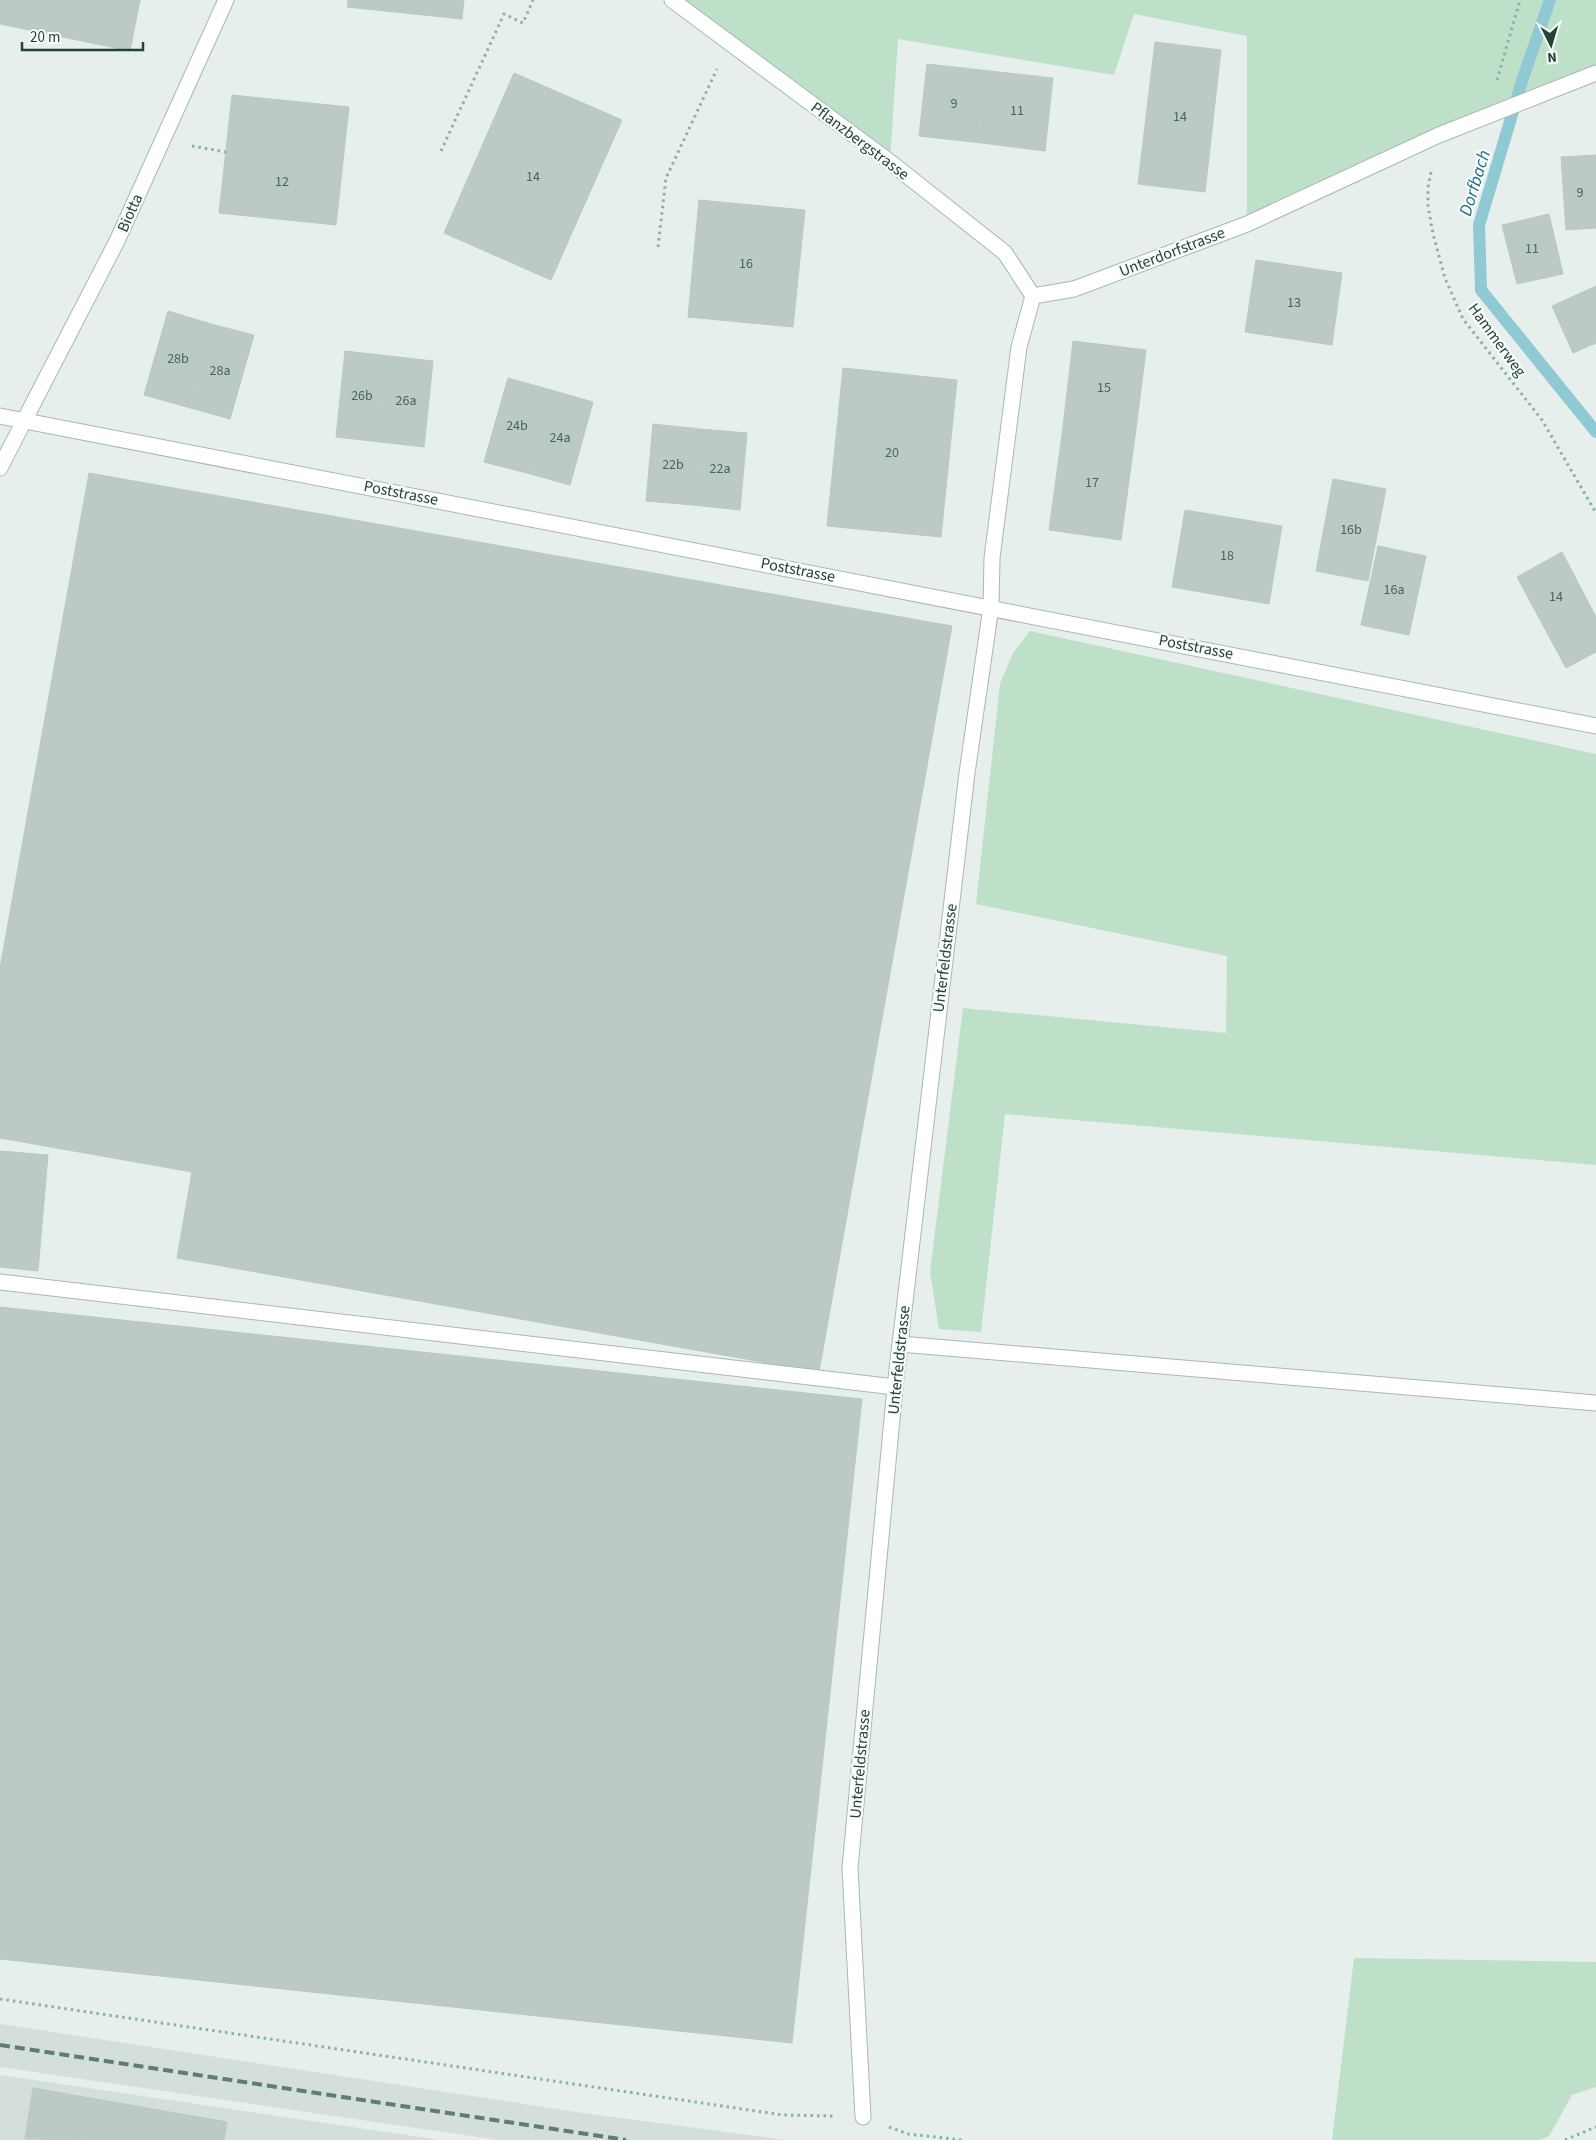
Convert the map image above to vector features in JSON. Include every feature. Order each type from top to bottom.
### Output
[{"type":"street","name":"Biotta","points":[[0,468],[117,241],[226,0]]},
{"type":"street","name":"Pflanzbergstrasse","points":[[672,0],[890,162],[1005,253],[1033,296]]},
{"type":"street","name":"Unterdorfstrasse","points":[[1033,296],[1074,289],[1247,224],[1439,135],[1596,73]]},
{"type":"street","points":[[991,607],[992,558],[1019,347],[1033,296]]},
{"type":"street","name":"Poststrasse","points":[[0,416],[1596,726]]},
{"type":"street","name":"Unterfeldstrasse","points":[[862,2117],[850,1868],[895,1387],[966,782],[991,607]]},
{"type":"street","points":[[0,1282],[895,1387]]},
{"type":"street","points":[[900,1344],[1596,1403]]},
{"type":"path","points":[[441,151],[504,14],[523,23],[534,0]]},
{"type":"path","points":[[1488,115],[1520,0]]},
{"type":"path","points":[[658,247],[666,178],[730,43]]},
{"type":"path","name":"Hammerweg","points":[[1439,135],[1428,188],[1428,206],[1433,234],[1445,278],[1463,319],[1542,420],[1596,513]]},
{"type":"path","points":[[0,1999],[783,2115],[862,2117],[908,2134],[962,2140]]},
{"type":"path","points":[[1566,2140],[1596,2126]]},
{"type":"shaded area","points":[[0,2024],[583,2113],[787,2140],[498,2140],[0,2067]]},
{"type":"shaded area","points":[[0,2075],[440,2140],[0,2140]]},
{"type":"green space","points":[[672,0],[1596,0],[1596,73],[1247,224],[1247,36],[1134,14],[1114,75],[898,39],[890,162]]},
{"type":"green space","points":[[1030,631],[1596,754],[1596,1165],[1005,1114],[981,1332],[939,1329],[930,1272],[963,1008],[1226,1033],[1227,956],[976,904],[1000,684],[1013,653]]},
{"type":"green space","points":[[1354,1958],[1596,1962],[1596,2087],[1572,2095],[1549,2136],[1540,2140],[1332,2140]]},
{"type":"building","points":[[0,0],[140,0],[130,51],[0,24]]},
{"type":"building","points":[[348,0],[464,0],[462,19],[347,7]]},
{"type":"building","points":[[1155,42],[1221,50],[1205,192],[1138,184]]},
{"type":"building","points":[[927,64],[990,71],[982,143],[919,136]]},
{"type":"building","points":[[990,71],[1053,78],[1045,151],[982,143]]},
{"type":"building","points":[[514,73],[622,120],[551,280],[444,233]]},
{"type":"building","points":[[232,95],[349,107],[336,225],[219,213]]},
{"type":"building","points":[[1596,155],[1596,228],[1566,230],[1561,157]]},
{"type":"building","points":[[699,200],[805,210],[793,327],[688,317]]},
{"type":"building","points":[[1549,214],[1563,274],[1517,284],[1502,225]]},
{"type":"building","points":[[1256,260],[1342,273],[1332,345],[1245,332]]},
{"type":"building","points":[[1596,286],[1596,343],[1573,353],[1552,306]]},
{"type":"building","points":[[168,311],[211,324],[187,407],[144,395]]},
{"type":"building","points":[[211,324],[254,335],[230,419],[187,407]]},
{"type":"building","points":[[1073,341],[1146,350],[1135,436],[1063,427]]},
{"type":"building","points":[[345,351],[389,356],[380,442],[336,437]]},
{"type":"building","points":[[389,356],[433,361],[424,447],[380,442]]},
{"type":"building","points":[[843,368],[957,380],[941,537],[827,526]]},
{"type":"building","points":[[508,378],[551,390],[527,473],[484,462]]},
{"type":"building","points":[[551,390],[593,402],[570,485],[527,473]]},
{"type":"building","points":[[653,424],[700,429],[693,505],[646,501]]},
{"type":"building","points":[[1063,427],[1135,436],[1121,540],[1049,530]]},
{"type":"building","points":[[700,429],[747,433],[740,510],[693,505]]},
{"type":"building","points":[[89,473],[952,626],[819,1372],[177,1258],[192,1172],[0,1138],[0,968]]},
{"type":"building","points":[[1333,479],[1386,489],[1368,581],[1316,571]]},
{"type":"building","points":[[1185,510],[1282,526],[1269,604],[1172,587]]},
{"type":"building","points":[[1378,546],[1426,556],[1409,635],[1361,625]]},
{"type":"building","points":[[1562,552],[1596,617],[1596,652],[1566,668],[1517,577]]},
{"type":"building","points":[[0,1151],[48,1155],[38,1271],[0,1267]]},
{"type":"building","points":[[0,1307],[862,1399],[792,2043],[0,1959]]},
{"type":"building","points":[[33,2088],[227,2122],[224,2140],[25,2139]]},
{"type":"waterway","name":"Dorfbach","points":[[1550,0],[1523,78],[1479,225],[1481,290],[1596,432]]},
{"type":"railway","points":[[0,2045],[626,2140]]}]
